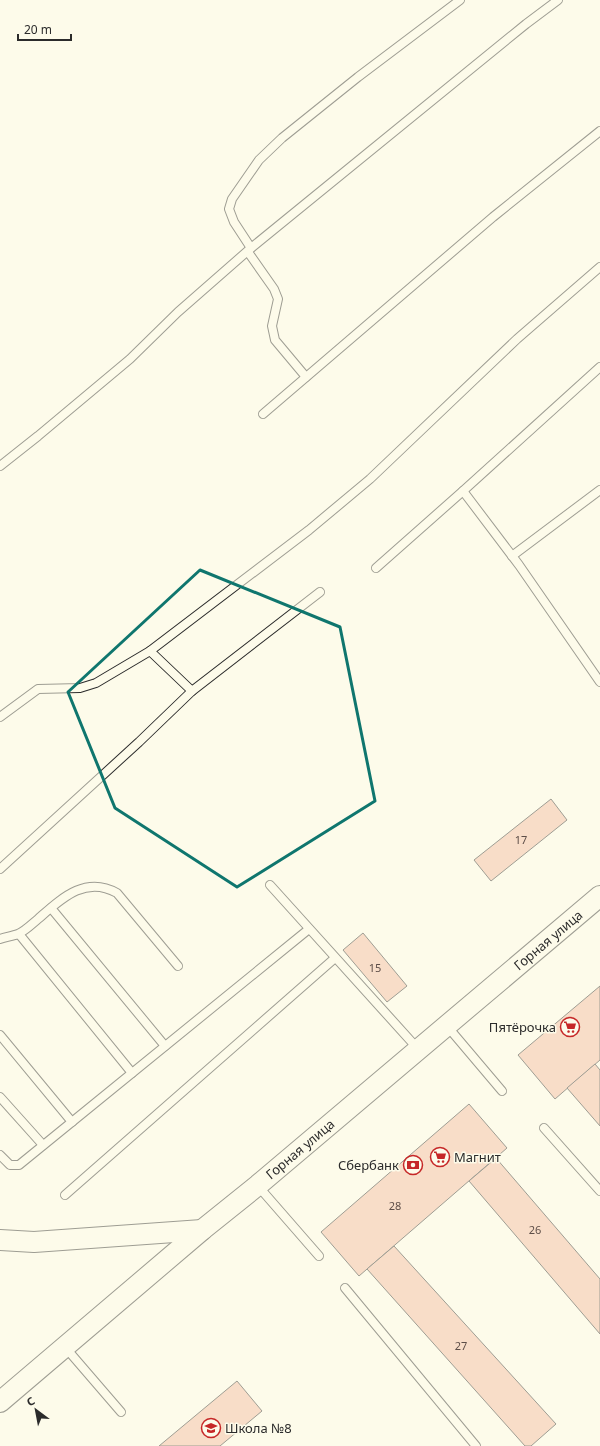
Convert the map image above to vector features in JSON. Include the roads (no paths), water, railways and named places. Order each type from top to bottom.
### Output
[{"type":"street","name":"Горная улица","points":[[0,1402],[202,1230],[258,1185],[600,896]]},
{"type":"street","points":[[0,1240],[34,1242],[94,1239],[202,1230]]},
{"type":"lane","points":[[306,377],[275,340],[272,326],[278,299],[274,289],[234,222],[229,209],[232,199],[259,160],[282,138],[358,77],[460,0]]},
{"type":"lane","points":[[0,466],[130,359],[178,312],[250,250],[520,29],[558,0]]},
{"type":"lane","points":[[263,414],[493,217],[600,131]]},
{"type":"lane","points":[[0,718],[38,689],[80,688],[96,683],[150,651],[309,530],[370,480],[517,340],[600,267]]},
{"type":"lane","points":[[376,568],[600,368]]},
{"type":"lane","points":[[512,556],[600,490]]},
{"type":"lane","points":[[463,491],[512,556],[600,682]]},
{"type":"lane","points":[[0,869],[192,692],[320,592]]},
{"type":"lane","points":[[150,651],[192,692]]},
{"type":"lane","points":[[270,885],[418,1049]]},
{"type":"lane","points":[[0,939],[19,934],[66,896],[76,891],[87,888],[107,888],[117,893],[178,966]]},
{"type":"lane","points":[[51,908],[165,1046]]},
{"type":"lane","points":[[0,1155],[10,1165],[19,1165],[310,929]]},
{"type":"lane","points":[[19,934],[132,1073]]},
{"type":"lane","points":[[65,1195],[335,958]]},
{"type":"lane","points":[[446,1026],[502,1091]]},
{"type":"lane","points":[[0,1035],[72,1122]]},
{"type":"lane","points":[[0,1097],[43,1145]]},
{"type":"lane","points":[[544,1128],[600,1191]]},
{"type":"lane","points":[[258,1185],[319,1256]]},
{"type":"lane","points":[[345,1288],[476,1446]]},
{"type":"lane","points":[[65,1347],[121,1412]]},
{"type":"place","name":"Пятёрочка","points":[[570,1027]]},
{"type":"place","name":"Магнит","points":[[440,1157]]},
{"type":"place","name":"Сбербанк","points":[[413,1165]]},
{"type":"place","name":"Школа №8","points":[[211,1428]]}]
